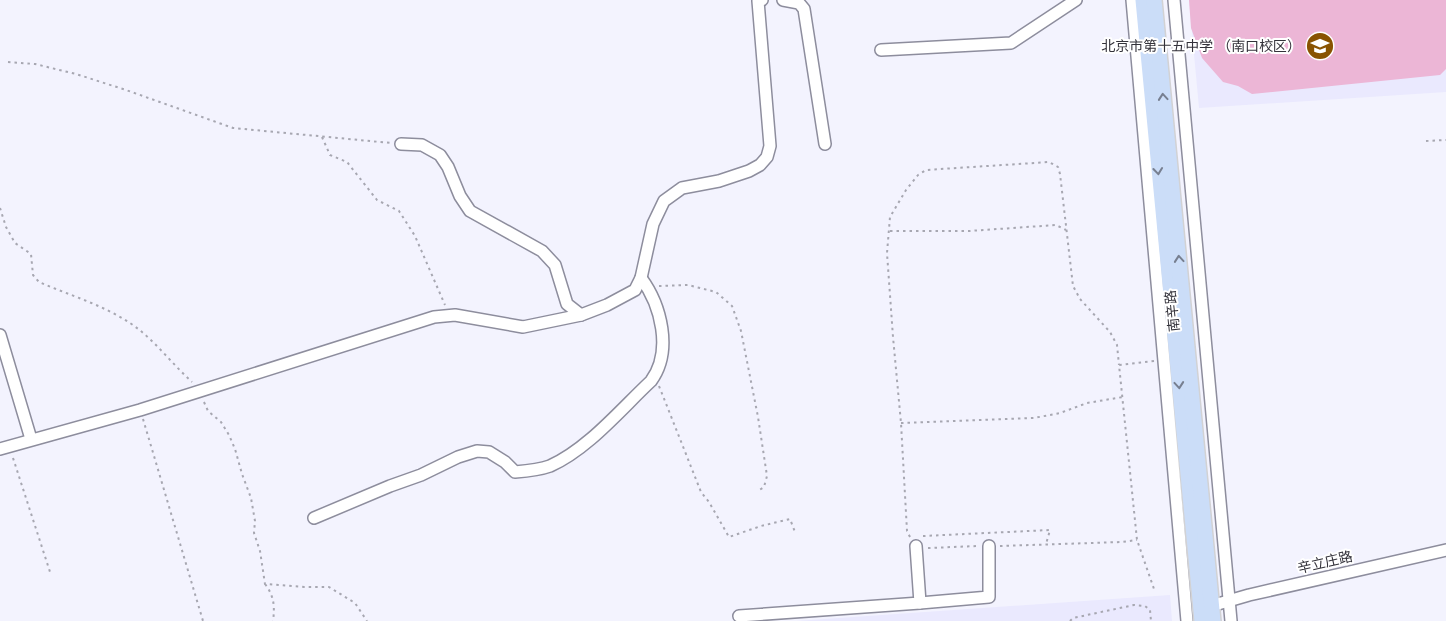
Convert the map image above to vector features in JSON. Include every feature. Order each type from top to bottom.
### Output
[{"type":"main road","name":"南辛路","points":[[1143,0],[1202,621]]},
{"type":"main road","name":"南辛路","points":[[1154,0],[1176,359],[1212,614]]},
{"type":"street","points":[[314,518],[421,475],[458,457],[477,451],[489,452],[505,462],[515,472],[549,466],[572,453],[601,429],[651,381],[657,373],[662,352],[660,323],[652,297],[644,282],[653,224],[664,201],[682,188],[719,181],[749,171],[760,165],[767,157],[770,146],[758,1],[762,0]]},
{"type":"street","points":[[783,0],[799,3],[804,9],[825,144]]},
{"type":"street","points":[[881,50],[1011,43],[1076,0]]},
{"type":"street","points":[[1132,0],[1176,359],[1187,621]]},
{"type":"street","points":[[1174,0],[1231,621]]},
{"type":"street","points":[[401,144],[422,145],[440,155],[448,166],[460,196],[470,211],[542,251],[555,265],[567,304],[581,315]]},
{"type":"street","points":[[5,447],[140,410],[434,318],[455,315],[523,327],[581,315],[598,309],[635,290],[644,282]]},
{"type":"street","points":[[0,335],[31,439]]},
{"type":"street","points":[[1176,359],[1206,356]]},
{"type":"street","points":[[918,541],[920,603]]},
{"type":"street","points":[[739,616],[989,597],[989,546]]},
{"type":"street","name":"辛立庄路","points":[[1212,614],[1229,601],[1249,594],[1446,550]]},
{"type":"path","points":[[8,62],[35,64],[76,74],[233,128],[401,144]]},
{"type":"path","points":[[322,136],[330,154],[347,162],[377,200],[399,211],[415,236],[444,304],[455,315]]},
{"type":"path","points":[[1426,141],[1446,140]]},
{"type":"path","points":[[1138,540],[927,548],[907,531],[902,424],[887,253],[890,216],[906,190],[918,175],[926,170],[1050,162],[1058,167],[1073,286],[1080,299],[1110,332],[1116,345],[1138,540],[1154,589]]},
{"type":"path","points":[[0,208],[6,227],[15,243],[31,254],[33,275],[39,282],[113,313],[132,324],[202,391],[208,411],[221,422],[229,435],[251,498],[255,521],[254,533],[260,550],[265,584],[272,593],[275,607],[273,621]]},
{"type":"path","points":[[889,231],[969,231],[1056,225],[1066,230]]},
{"type":"path","points":[[644,282],[688,285],[716,292],[732,306],[741,331],[758,417],[767,476],[764,488],[758,491]]},
{"type":"path","points":[[1119,365],[1176,359]]},
{"type":"path","points":[[657,373],[655,376],[701,492],[709,502],[729,537],[790,518],[795,532]]},
{"type":"path","points":[[902,424],[1034,418],[1060,413],[1087,403],[1122,397]]},
{"type":"path","points":[[140,410],[203,621]]},
{"type":"path","points":[[5,447],[51,575]]},
{"type":"path","points":[[918,541],[1050,530],[1046,544]]},
{"type":"path","points":[[265,584],[304,587],[329,586],[355,603],[367,621]]},
{"type":"path","points":[[1070,621],[1073,618],[1134,605],[1144,606],[1150,610],[1151,621]]},
{"type":"shaded area","name":"北京市第十五中学 （南口校区）","points":[[1189,0],[1446,0],[1446,92],[1199,108]]},
{"type":"shaded area","name":"北京市第十五中学 （南口校区）","points":[[1189,0],[1446,0],[1446,69],[1440,75],[1252,94],[1238,86],[1223,82],[1202,58],[1191,28]]},
{"type":"shaded area","points":[[1170,595],[1172,621],[796,621]]},
{"type":"place","name":"北京市第十五中学 （南口校区）","points":[[1320,46]]}]
